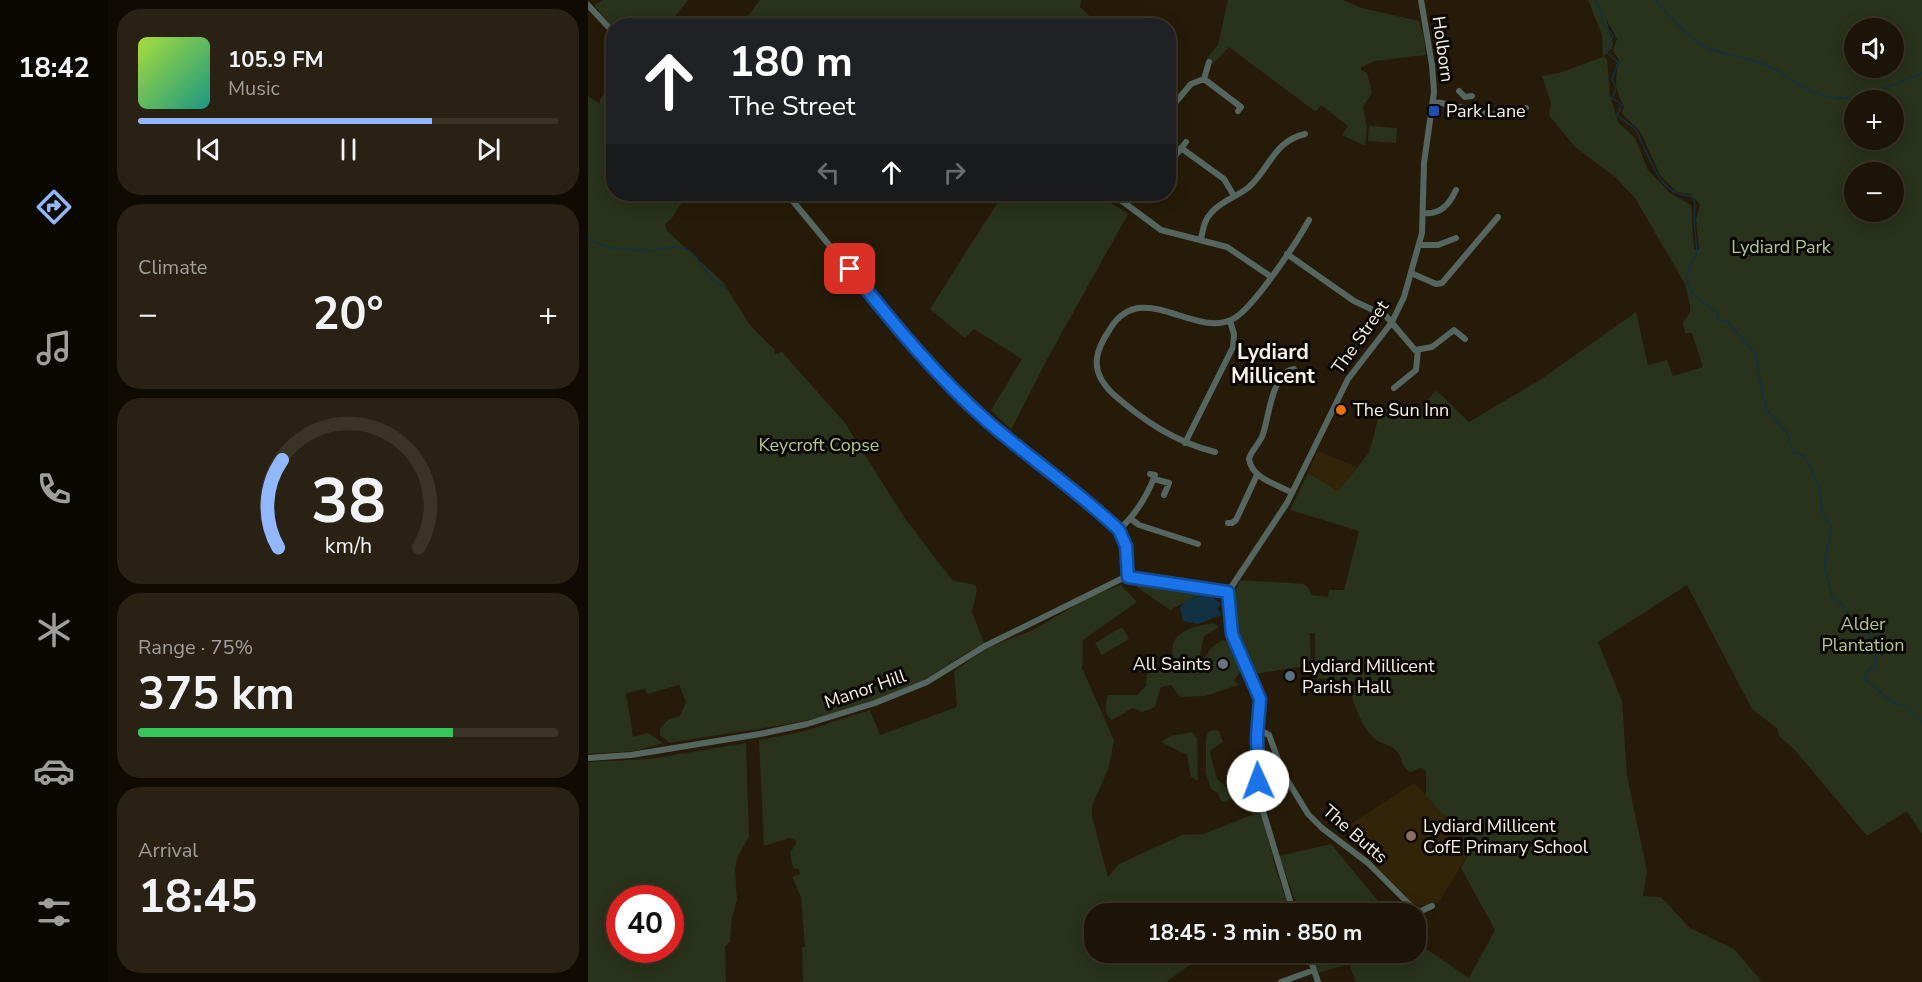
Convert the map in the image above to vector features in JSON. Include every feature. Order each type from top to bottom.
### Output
[{"type":"street","name":"Holborn","points":[[1421,0],[1432,65],[1433,102]]},
{"type":"street","points":[[588,6],[606,25]]},
{"type":"street","points":[[1204,79],[1209,62]]},
{"type":"street","points":[[1204,79],[1241,107]]},
{"type":"street","points":[[1176,102],[1191,84],[1204,79]]},
{"type":"street","points":[[1459,91],[1469,96],[1461,106]]},
{"type":"street","points":[[1433,102],[1461,106],[1476,114],[1489,116],[1526,108]]},
{"type":"street","name":"The Street","points":[[1228,592],[1292,493],[1348,379],[1392,322],[1420,245],[1424,163],[1433,102]]},
{"type":"street","points":[[1201,239],[1205,222],[1211,213],[1251,185],[1281,145],[1291,138],[1305,134]]},
{"type":"street","points":[[1176,155],[1186,142]]},
{"type":"street","points":[[1181,148],[1224,179],[1234,196]]},
{"type":"street","points":[[1423,213],[1432,214],[1442,210],[1456,190]]},
{"type":"street","points":[[794,201],[896,326],[947,382],[989,422],[1119,530],[1126,546],[1128,577],[1228,592],[1232,634],[1259,696],[1257,772],[1261,804],[1290,903]]},
{"type":"street","points":[[1122,201],[1161,230],[1201,239],[1232,250],[1270,276]]},
{"type":"street","points":[[1411,273],[1436,284],[1442,283],[1498,217]]},
{"type":"street","points":[[1215,452],[1185,443],[1155,426],[1111,391],[1099,375],[1097,353],[1117,318],[1129,309],[1148,308],[1215,322],[1230,321],[1251,302],[1309,220]]},
{"type":"street","points":[[1420,245],[1438,245],[1456,238]]},
{"type":"street","points":[[1287,254],[1354,302],[1382,314],[1392,322],[1413,348],[1418,350],[1432,347],[1455,330],[1465,339]]},
{"type":"street","points":[[1185,443],[1233,347],[1234,334],[1230,321]]},
{"type":"street","points":[[1394,388],[1416,370],[1418,350]]},
{"type":"street","points":[[1287,362],[1291,369],[1270,401],[1263,435],[1250,456],[1250,466],[1257,475],[1292,493]]},
{"type":"street","points":[[1228,523],[1232,524],[1236,520],[1257,475]]},
{"type":"street","points":[[1119,530],[1131,519],[1152,476],[1169,483],[1164,495]]},
{"type":"street","points":[[1131,519],[1139,525],[1198,544]]},
{"type":"street","name":"Manor Hill","points":[[588,758],[631,755],[760,734],[818,721],[875,703],[927,682],[985,646],[1092,591],[1128,577]]},
{"type":"street","name":"The Butts","points":[[1258,729],[1269,735],[1287,781],[1317,823],[1368,863],[1415,910],[1421,911],[1432,906]]},
{"type":"street","points":[[1312,963],[1318,982]]},
{"type":"street","points":[[1281,982],[1314,970]]},
{"type":"shaded area","points":[[1318,451],[1357,467],[1338,491],[1308,473]]},
{"type":"shaded area","name":"Lydiard Millicent CofE Primary School","points":[[1414,783],[1473,846],[1439,902],[1426,906],[1426,903],[1412,903],[1376,869],[1383,862],[1349,825]]},
{"type":"green space","points":[[603,0],[688,0],[674,18],[606,20],[594,5]]},
{"type":"green space","points":[[760,0],[1081,0],[1080,7],[1092,18],[746,18]]},
{"type":"green space","points":[[1228,0],[1343,0],[1362,8],[1419,21],[1426,55],[1375,61],[1361,67],[1361,70],[1367,73],[1372,93],[1363,106],[1367,128],[1365,146],[1342,135],[1348,126],[1321,105],[1316,112],[1229,47],[1213,64],[1207,58],[1218,45]]},
{"type":"green space","points":[[1588,0],[1922,0],[1922,834],[1907,811],[1867,836],[1794,749],[1779,736],[1778,729],[1752,709],[1687,585],[1598,642],[1622,701],[1627,776],[1647,871],[1643,896],[1661,897],[1690,928],[1734,949],[1762,982],[1356,982],[1349,964],[1318,973],[1315,963],[1426,963],[1426,949],[1469,978],[1495,930],[1461,868],[1473,846],[1426,796],[1426,771],[1422,768],[1410,772],[1407,770],[1396,750],[1374,738],[1362,721],[1355,707],[1350,686],[1364,689],[1364,682],[1315,678],[1315,633],[1310,633],[1311,665],[1255,674],[1235,614],[1236,590],[1241,580],[1303,584],[1308,587],[1312,595],[1328,597],[1329,590],[1344,590],[1359,531],[1290,510],[1308,473],[1338,491],[1369,453],[1378,419],[1388,404],[1412,419],[1436,390],[1469,422],[1540,380],[1636,312],[1648,365],[1667,360],[1673,376],[1703,367],[1692,333],[1685,333],[1683,322],[1690,313],[1690,305],[1685,284],[1635,198],[1615,177],[1575,147],[1549,115],[1551,103],[1542,76],[1559,73],[1603,57],[1602,35]],"holes":[[[1606,19],[1617,39],[1613,51],[1619,60],[1616,84],[1618,95],[1624,106],[1622,113],[1641,133],[1660,175],[1677,192],[1690,194],[1700,204],[1696,219],[1699,250],[1694,250],[1691,205],[1670,193],[1648,170],[1635,138],[1618,122],[1610,95],[1607,59],[1603,56],[1612,49],[1613,44]]]},
{"type":"green space","name":"Keycroft Copse","points":[[606,90],[606,201],[683,201],[665,225],[667,231],[723,282],[750,325],[775,350],[775,354],[782,352],[845,423],[904,517],[952,580],[975,585],[977,590],[972,612],[984,643],[909,688],[843,712],[670,743],[660,735],[660,728],[669,719],[680,716],[686,702],[679,685],[647,694],[645,689],[626,693],[633,737],[648,733],[663,743],[635,751],[588,754],[588,96],[600,104]]},
{"type":"green space","points":[[1369,126],[1397,128],[1396,143],[1368,141]]},
{"type":"green space","points":[[999,201],[1108,201],[1128,214],[1050,354],[1011,430],[991,410],[1022,359],[974,329],[965,338],[930,309]]},
{"type":"green space","points":[[1135,582],[1194,588],[1214,593],[1195,597],[1170,610],[1137,587]]},
{"type":"green space","points":[[1121,585],[1137,602],[1083,640],[1082,668],[1114,740],[1109,767],[1092,806],[1092,816],[1108,877],[1119,864],[1182,835],[1204,834],[1254,814],[1254,800],[1258,797],[1276,870],[1288,903],[1084,903],[1084,963],[1193,963],[1166,982],[794,982],[803,981],[802,947],[805,947],[801,897],[792,877],[800,874],[799,869],[793,868],[790,853],[797,841],[790,838],[764,846],[759,740],[805,731],[870,710],[880,735],[957,707],[954,671],[987,648],[1033,630],[1093,595]]},
{"type":"green space","points":[[1213,623],[1219,627],[1204,636],[1200,655],[1203,660],[1211,648],[1222,640],[1227,641],[1243,668],[1234,681],[1239,685],[1205,696],[1180,697],[1171,685],[1161,687],[1155,707],[1142,712],[1133,708],[1112,720],[1107,715],[1105,709],[1108,695],[1137,695],[1146,686],[1147,674],[1174,661],[1172,651],[1176,638],[1188,629]]},
{"type":"green space","points":[[1122,627],[1129,639],[1102,655],[1095,643]]},
{"type":"green space","points":[[1219,731],[1223,742],[1211,750],[1210,754],[1217,779],[1231,791],[1232,797],[1227,802],[1221,801],[1218,793],[1211,789],[1206,773],[1206,739],[1208,732]]},
{"type":"green space","points":[[1192,732],[1197,738],[1198,781],[1191,777],[1187,755],[1161,742],[1170,736]]},
{"type":"green space","points":[[746,743],[749,837],[738,856],[735,869],[737,900],[732,917],[730,942],[725,946],[726,982],[588,982],[588,762],[649,759]]},
{"type":"green space","points":[[1331,844],[1380,903],[1296,903],[1279,856]]},
{"type":"water","points":[[1207,594],[1222,604],[1217,608],[1221,615],[1198,624],[1183,621],[1180,607],[1187,600]]},
{"type":"waterway","points":[[1595,0],[1601,11],[1602,21],[1613,36],[1607,53],[1618,62],[1612,79],[1616,88],[1612,98],[1622,105],[1617,115],[1636,130],[1654,168],[1665,184],[1680,194],[1691,196],[1695,202],[1697,253],[1689,266],[1687,279],[1691,292],[1717,314],[1717,320],[1727,321],[1755,353],[1767,410],[1787,433],[1793,452],[1805,456],[1819,486],[1822,512],[1831,528],[1824,566],[1833,599],[1842,604],[1852,621],[1860,620],[1867,624],[1868,633],[1877,648],[1875,666],[1867,671],[1864,679],[1894,703],[1904,705],[1922,723]]},
{"type":"waterway","points":[[1655,0],[1686,33],[1706,47],[1763,64],[1812,91],[1832,98],[1864,95],[1922,73]]},
{"type":"waterway","points":[[588,239],[610,248],[649,251]]},
{"type":"waterway","points":[[653,251],[675,247],[688,250],[713,280],[726,289]]},
{"type":"place","name":"Park Lane","points":[[1434,111]]},
{"type":"place","name":"The Sun Inn","points":[[1341,410]]},
{"type":"place","name":"All Saints","points":[[1223,664]]},
{"type":"place","name":"Lydiard Millicent Parish Hall","points":[[1290,676]]},
{"type":"place","name":"Lydiard Millicent CofE Primary School","points":[[1411,836]]},
{"type":"district","name":"Lydiard Millicent","points":[[1273,364]]},
{"type":"route","points":[[850,269],[910,343],[959,394],[989,422],[1119,530],[1126,546],[1128,577],[1228,592],[1230,628],[1260,699],[1257,736],[1258,781]]},
{"type":"park label","name":"Lydiard Park","points":[[1781,247]]},
{"type":"park label","name":"Alder Plantation","points":[[1863,634]]}]
